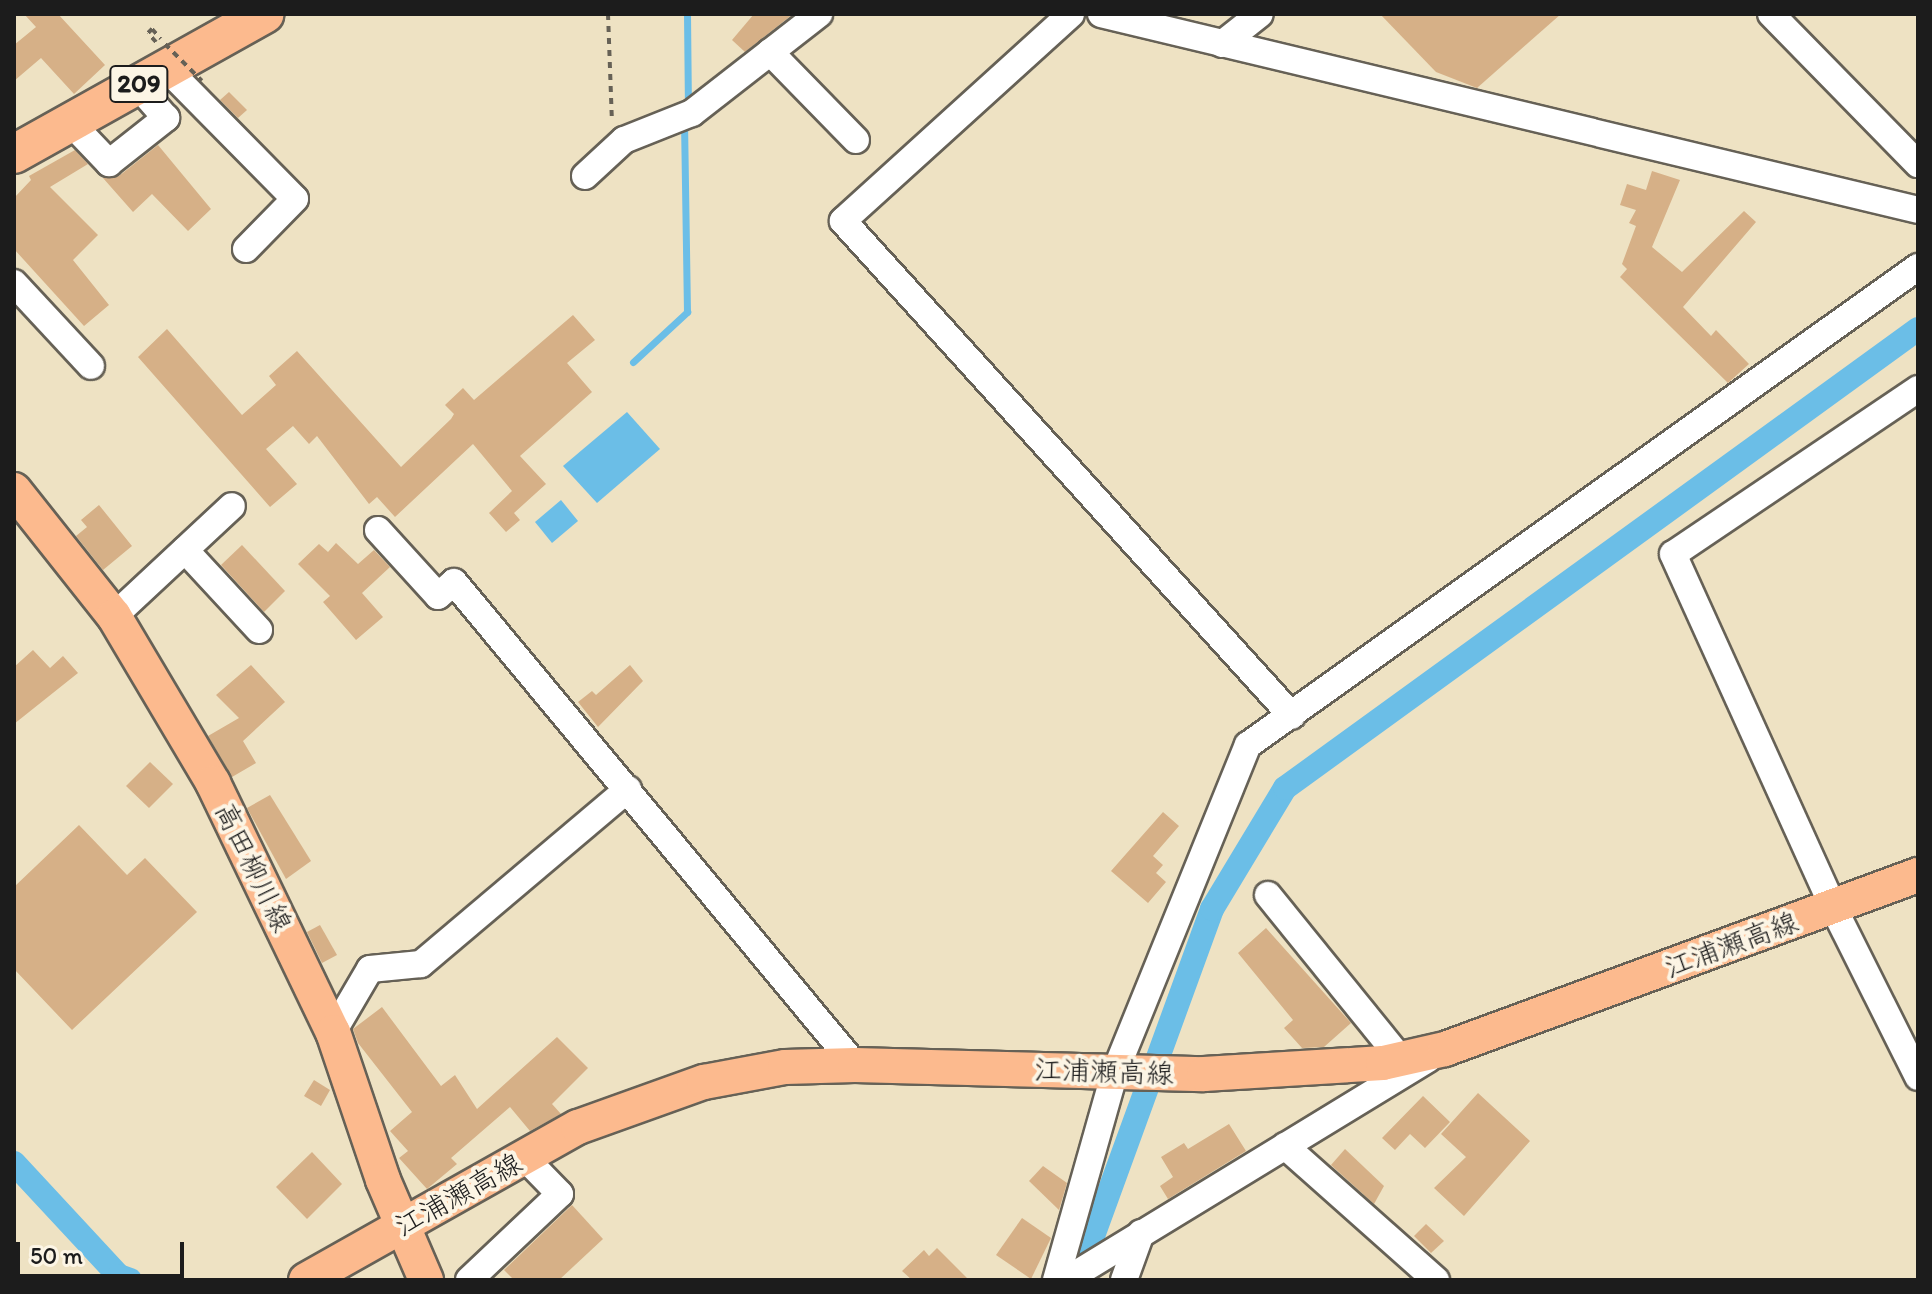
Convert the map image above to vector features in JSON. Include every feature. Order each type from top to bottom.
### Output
[{"type":"highway","name":"209","points":[[14,154],[156,66],[264,14]]},
{"type":"main road","name":"高田柳川線","points":[[14,490],[114,616],[213,783],[333,1032],[402,1225],[426,1280]]},
{"type":"main road","name":"江浦瀬高線","points":[[306,1280],[578,1127],[704,1082],[785,1067],[855,1065],[1204,1074],[1401,1059],[1445,1049],[1918,875]]},
{"type":"street","points":[[585,176],[612,148],[692,113],[819,14]]},
{"type":"street","points":[[1071,14],[843,221],[1292,716]]},
{"type":"street","points":[[1101,14],[1918,210]]},
{"type":"street","points":[[1222,44],[1260,14]]},
{"type":"street","points":[[1771,14],[1918,164]]},
{"type":"street","points":[[770,52],[856,140]]},
{"type":"street","points":[[70,122],[109,163],[166,118],[156,66]]},
{"type":"street","points":[[156,66],[295,199],[246,249]]},
{"type":"street","points":[[1056,1280],[1124,1072],[1248,745],[1918,267]]},
{"type":"street","points":[[14,283],[91,366]]},
{"type":"street","points":[[1918,389],[1673,554],[1833,907],[1918,1077]]},
{"type":"street","points":[[114,616],[232,506]]},
{"type":"street","points":[[378,530],[438,596],[454,582],[855,1065]]},
{"type":"street","points":[[185,550],[259,630]]},
{"type":"street","points":[[333,1032],[370,969],[421,964],[628,789]]},
{"type":"street","points":[[1268,895],[1401,1059]]},
{"type":"street","points":[[1066,1280],[1445,1049]]},
{"type":"street","points":[[1285,1146],[1436,1280]]},
{"type":"street","points":[[469,1280],[560,1194],[524,1157]]},
{"type":"street","points":[[1124,1280],[1132,1239]]},
{"type":"path","points":[[608,14],[612,148]]},
{"type":"path","points":[[156,66],[202,81]]},
{"type":"water","points":[[627,412],[660,449],[597,503],[563,466]]},
{"type":"water","points":[[561,500],[578,521],[552,543],[535,522]]},
{"type":"building","points":[[24,14],[58,14],[105,65],[74,94],[41,58],[14,81],[14,45],[36,27]]},
{"type":"building","points":[[754,14],[793,14],[745,52],[732,40]]},
{"type":"building","points":[[1380,14],[1561,14],[1477,88],[1436,72]]},
{"type":"building","points":[[229,92],[247,110],[238,118],[220,100]]},
{"type":"building","points":[[158,145],[211,209],[188,231],[152,194],[133,212],[103,178],[119,176]]},
{"type":"building","points":[[75,150],[88,164],[50,187],[98,235],[73,260],[109,305],[84,326],[14,249],[14,198],[31,180],[29,176]]},
{"type":"building","points":[[1652,171],[1680,180],[1652,247],[1682,272],[1744,211],[1756,222],[1683,307],[1711,336],[1716,330],[1749,364],[1728,383],[1620,277],[1627,269],[1622,264],[1636,226],[1629,223],[1636,210],[1620,205],[1627,184],[1646,190]]},
{"type":"building","points":[[573,315],[595,340],[567,363],[592,392],[520,456],[546,484],[514,513],[520,520],[506,532],[489,513],[512,491],[473,444],[395,517],[377,497],[369,504],[317,436],[309,444],[293,426],[266,449],[297,484],[270,507],[138,357],[167,329],[242,415],[276,385],[269,376],[297,351],[401,467],[451,419],[454,414],[445,405],[463,388],[474,400]]},
{"type":"building","points":[[99,505],[132,546],[103,570],[76,536],[87,527],[81,520]]},
{"type":"building","points":[[336,543],[358,564],[374,550],[390,567],[362,593],[383,617],[356,640],[323,602],[330,596],[298,564],[319,544],[328,552]]},
{"type":"building","points":[[242,545],[285,591],[264,612],[221,565]]},
{"type":"building","points":[[33,650],[50,668],[63,656],[78,673],[14,724],[14,667]]},
{"type":"building","points":[[251,665],[285,702],[243,741],[256,763],[232,777],[208,736],[239,718],[216,695]]},
{"type":"building","points":[[630,665],[643,681],[598,727],[578,702],[592,691],[596,695]]},
{"type":"building","points":[[150,762],[173,784],[149,808],[126,786]]},
{"type":"building","points":[[270,795],[311,861],[286,879],[247,808]]},
{"type":"building","points":[[1163,812],[1179,826],[1153,856],[1163,865],[1156,873],[1166,882],[1148,903],[1111,871]]},
{"type":"building","points":[[79,825],[127,875],[145,858],[197,912],[72,1030],[14,969],[14,887]]},
{"type":"building","points":[[320,925],[337,955],[322,963],[307,932]]},
{"type":"building","points":[[1266,928],[1351,1023],[1324,1047],[1302,1048],[1284,1028],[1293,1020],[1238,953]]},
{"type":"building","points":[[382,1007],[441,1086],[455,1075],[477,1109],[557,1037],[588,1068],[552,1104],[561,1114],[530,1131],[510,1107],[451,1158],[457,1164],[427,1189],[399,1158],[408,1151],[390,1131],[412,1112],[358,1043],[353,1029]]},
{"type":"building","points":[[314,1080],[330,1090],[321,1106],[304,1096]]},
{"type":"building","points":[[1478,1093],[1530,1141],[1464,1216],[1434,1188],[1466,1157],[1441,1134]]},
{"type":"building","points":[[1423,1096],[1450,1122],[1425,1148],[1410,1134],[1395,1150],[1382,1138]]},
{"type":"building","points":[[1229,1124],[1246,1151],[1168,1199],[1160,1186],[1173,1177],[1161,1157],[1184,1143],[1188,1149]]},
{"type":"building","points":[[1345,1149],[1384,1186],[1374,1204],[1331,1165]]},
{"type":"building","points":[[312,1152],[342,1184],[307,1219],[276,1187]]},
{"type":"building","points":[[1043,1166],[1067,1183],[1059,1210],[1029,1181]]},
{"type":"building","points":[[572,1205],[603,1239],[559,1280],[514,1280],[504,1270]]},
{"type":"building","points":[[1022,1218],[1051,1238],[1031,1279],[996,1255]]},
{"type":"building","points":[[1426,1224],[1444,1241],[1431,1253],[1414,1236]]},
{"type":"building","points":[[937,1248],[969,1280],[912,1280],[902,1271],[924,1250],[929,1256]]},
{"type":"waterway","points":[[687,14],[688,103]]},
{"type":"waterway","points":[[633,362],[687,312],[684,127]]},
{"type":"waterway","points":[[1077,1280],[1212,909],[1285,788],[1918,329]]},
{"type":"waterway","points":[[14,1163],[119,1276],[130,1280]]}]
